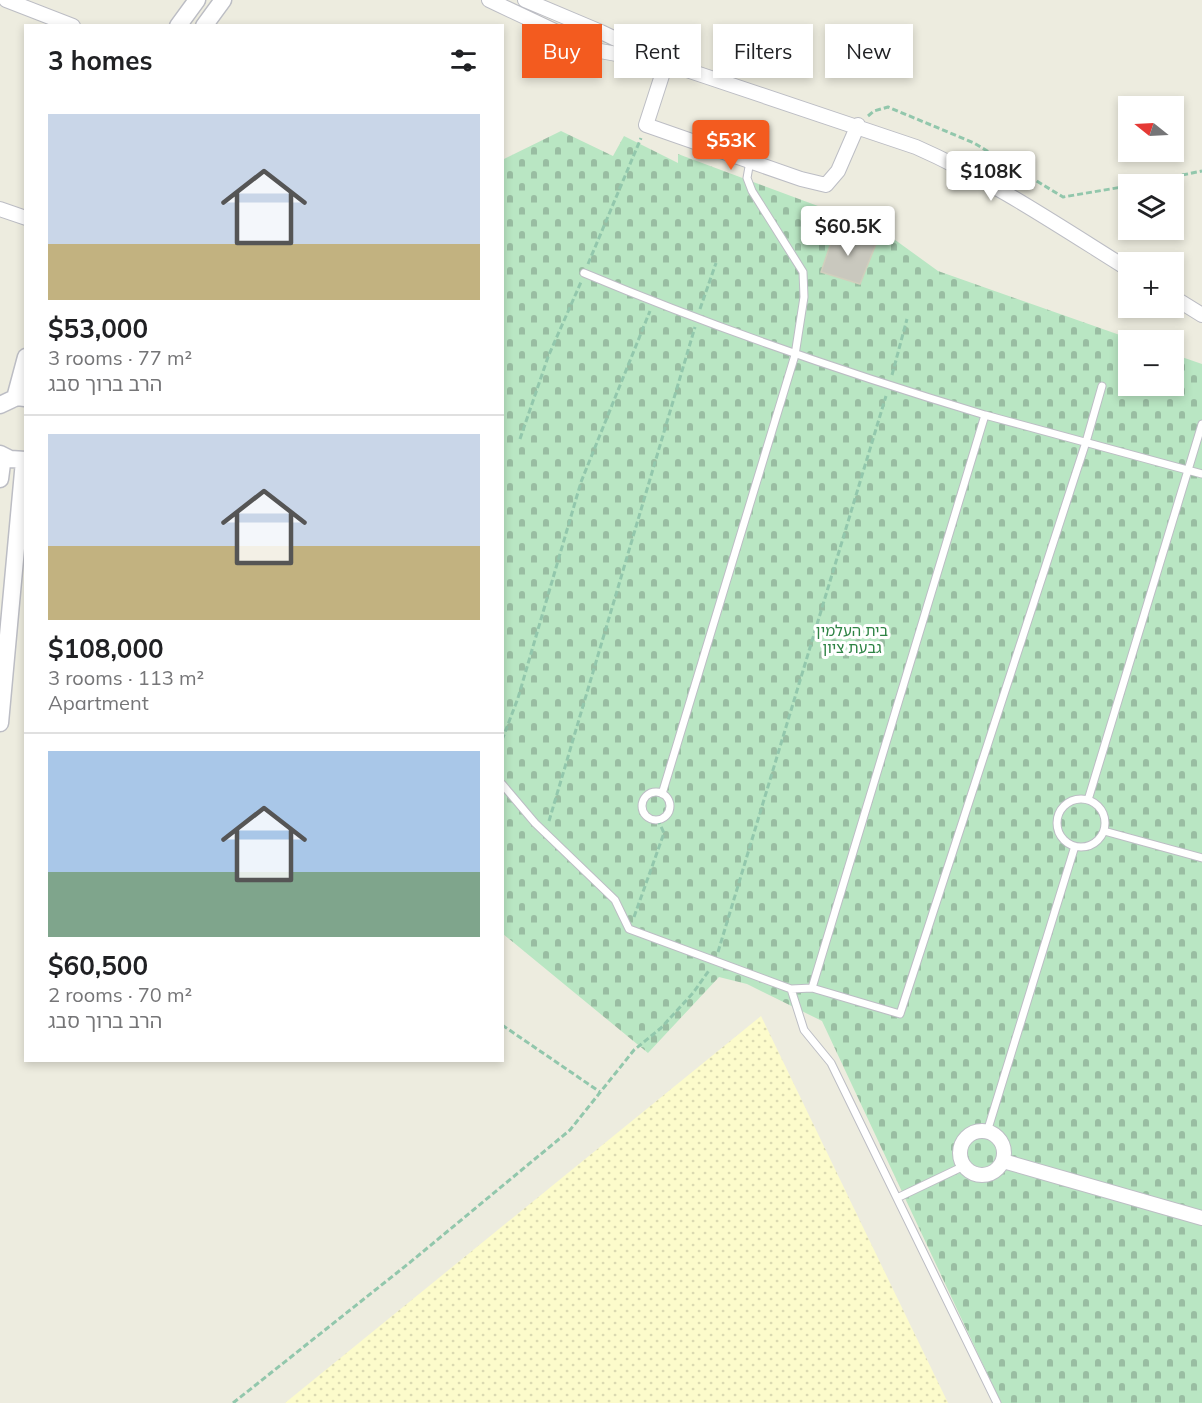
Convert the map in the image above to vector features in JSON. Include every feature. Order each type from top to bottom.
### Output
[{"type":"street","points":[[6,0],[68,24]]},
{"type":"street","points":[[179,24],[197,0]]},
{"type":"street","points":[[205,24],[223,0]]},
{"type":"street","points":[[489,0],[595,50],[614,53]]},
{"type":"street","points":[[525,0],[614,38]]},
{"type":"street","points":[[701,74],[858,125],[956,165],[1009,194],[1118,263]]},
{"type":"street","points":[[661,78],[646,125],[750,161],[826,184],[838,171],[858,125]]},
{"type":"street","points":[[0,209],[24,217]]},
{"type":"street","points":[[1184,304],[1202,315]]},
{"type":"street","points":[[13,400],[24,364]]},
{"type":"street","points":[[0,479],[1,455],[24,460]]},
{"type":"street","points":[[0,723],[24,471]]},
{"type":"street","points":[[987,1132],[998,1137],[1004,1146],[1003,1161],[998,1169],[983,1176],[975,1175],[964,1166],[960,1153],[964,1139],[972,1133],[987,1132]]},
{"type":"street","points":[[1003,1161],[1202,1218]]},
{"type":"lane","points":[[662,795],[795,355],[804,297],[803,272],[752,191],[747,178],[750,161]]},
{"type":"lane","points":[[584,273],[697,319],[889,386],[985,415],[1202,474]]},
{"type":"lane","points":[[504,786],[546,834],[615,900],[629,929],[791,989],[812,988],[900,1014],[1086,442],[1102,386]]},
{"type":"lane","points":[[812,988],[985,415]]},
{"type":"lane","points":[[1088,800],[1202,424]]},
{"type":"lane","points":[[649,794],[662,795],[668,801],[669,811],[658,820],[646,816],[642,804],[649,794]]},
{"type":"lane","points":[[1073,800],[1088,800],[1102,812],[1104,831],[1095,842],[1082,847],[1075,846],[1062,838],[1058,816],[1061,810],[1073,800]]},
{"type":"lane","points":[[1104,831],[1202,858]]},
{"type":"lane","points":[[987,1132],[1075,846]]},
{"type":"lane","points":[[791,989],[804,1029],[831,1063],[997,1403]]},
{"type":"lane","points":[[897,1198],[964,1166]]},
{"type":"path","points":[[858,125],[874,111],[888,107],[974,143],[1063,197],[1118,188]]},
{"type":"path","points":[[1184,175],[1202,171]]},
{"type":"path","points":[[546,834],[697,319],[716,262]]},
{"type":"path","points":[[504,735],[518,698],[581,482],[654,302]]},
{"type":"path","points":[[233,1403],[408,1264],[570,1130],[634,1050],[661,1028],[693,993],[716,960],[889,386],[907,319]]},
{"type":"path","points":[[629,929],[664,833],[658,820]]},
{"type":"path","points":[[504,1026],[600,1092]]},
{"type":"sand","points":[[761,1016],[948,1403],[285,1403]]},
{"type":"green space","name":"בית העלמין גבעת ציון","points":[[561,131],[613,156],[624,136],[678,163],[678,154],[880,229],[938,271],[1118,334],[1118,396],[1184,396],[1184,358],[1202,364],[1202,1403],[1001,1403],[822,1021],[747,984],[719,977],[648,1053],[504,935],[504,159]]},
{"type":"building","points":[[836,228],[876,244],[860,284],[821,272]]}]
